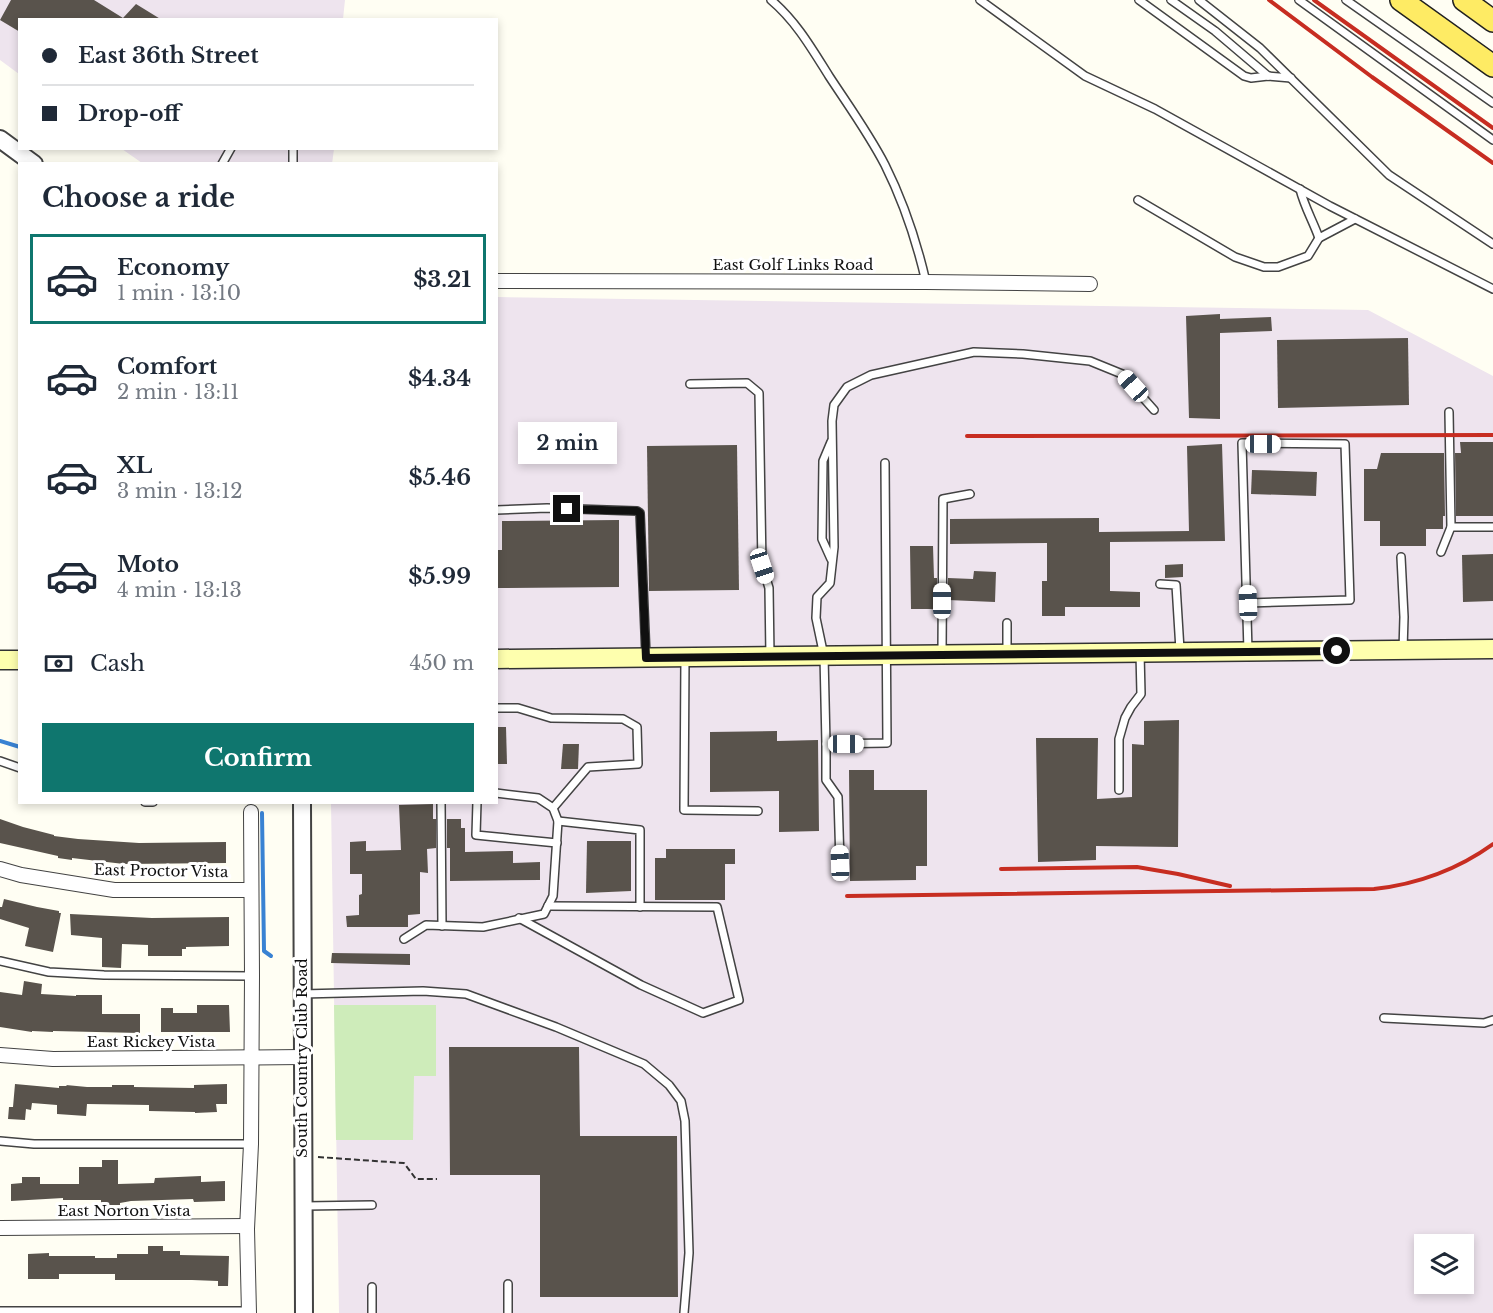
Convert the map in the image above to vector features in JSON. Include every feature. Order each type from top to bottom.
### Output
[{"type":"main road","points":[[1401,0],[1493,66]]},
{"type":"main road","points":[[1464,0],[1493,21]]},
{"type":"main road","points":[[498,660],[1493,649]]},
{"type":"main road","points":[[0,660],[18,660]]},
{"type":"street","points":[[0,139],[31,162]]},
{"type":"street","name":"East Golf Links Road","points":[[498,281],[1090,284]]},
{"type":"street","name":"South Country Club Road","points":[[302,804],[304,1313]]},
{"type":"street","points":[[249,1312],[251,812]]},
{"type":"street","name":"East Proctor Vista","points":[[0,869],[21,875],[114,890],[251,890]]},
{"type":"street","name":"East Rickey Vista","points":[[0,1055],[53,1059],[302,1057]]},
{"type":"street","name":"East Norton Vista","points":[[0,1228],[248,1226]]},
{"type":"lane","points":[[771,0],[802,34],[885,166],[921,259],[926,282]]},
{"type":"lane","points":[[980,0],[1085,76],[1155,109],[1355,219],[1493,289]]},
{"type":"lane","points":[[1139,0],[1244,76],[1291,78]]},
{"type":"lane","points":[[1171,0],[1215,32],[1268,76]]},
{"type":"lane","points":[[1199,0],[1260,48],[1389,175],[1493,244]]},
{"type":"lane","points":[[1299,0],[1493,140]]},
{"type":"lane","points":[[1346,0],[1493,103]]},
{"type":"lane","points":[[1300,189],[1319,238]]},
{"type":"lane","points":[[1137,201],[1235,257],[1264,267],[1278,267],[1308,256],[1319,238],[1355,219]]},
{"type":"lane","points":[[840,863],[838,797],[826,780],[824,656],[816,618],[817,597],[830,583],[834,547],[832,438],[834,405],[848,387],[871,375],[974,352],[1090,361],[1122,374],[1154,410]]},
{"type":"lane","points":[[690,384],[747,383],[759,393],[762,566],[769,588],[770,657]]},
{"type":"lane","points":[[1441,552],[1451,527],[1449,412]]},
{"type":"lane","points":[[832,438],[823,461],[822,539],[832,562]]},
{"type":"lane","points":[[1248,603],[1350,600],[1345,444],[1242,444],[1248,651]]},
{"type":"lane","points":[[826,744],[886,743],[885,463]]},
{"type":"lane","points":[[942,655],[943,499],[970,494]]},
{"type":"lane","points":[[498,510],[547,508],[637,511],[640,513],[646,658]]},
{"type":"lane","points":[[1451,527],[1493,527]]},
{"type":"lane","points":[[1401,557],[1403,650]]},
{"type":"lane","points":[[1160,584],[1176,585],[1180,652]]},
{"type":"lane","points":[[1008,623],[1008,654]]},
{"type":"lane","points":[[1119,790],[1119,739],[1125,718],[1141,694],[1140,653]]},
{"type":"lane","points":[[685,658],[684,810],[758,811]]},
{"type":"lane","points":[[498,708],[518,708],[551,718],[623,719],[637,727],[638,764],[588,767],[553,808]]},
{"type":"lane","points":[[0,761],[18,767]]},
{"type":"lane","points":[[404,939],[426,925],[483,927],[544,914],[553,896],[558,821],[553,808],[537,798],[498,793]]},
{"type":"lane","points":[[441,804],[442,926]]},
{"type":"lane","points":[[477,804],[476,835],[557,843]]},
{"type":"lane","points":[[558,821],[640,830],[640,906]]},
{"type":"lane","points":[[519,918],[641,986],[703,1012],[739,1000],[717,907],[548,906]]},
{"type":"lane","points":[[0,961],[49,972],[104,975],[252,976]]},
{"type":"lane","points":[[302,994],[423,991],[466,994],[555,1027],[644,1064],[669,1085],[681,1101],[685,1121],[689,1253],[684,1313]]},
{"type":"lane","points":[[1384,1018],[1484,1023],[1493,1020]]},
{"type":"lane","points":[[0,1141],[34,1144],[251,1144]]},
{"type":"lane","points":[[303,1206],[372,1205]]},
{"type":"lane","points":[[508,1284],[508,1313]]},
{"type":"lane","points":[[372,1287],[372,1313]]},
{"type":"lane","points":[[0,1311],[249,1312]]},
{"type":"path","points":[[318,1157],[404,1163],[416,1179],[438,1179]]},
{"type":"shaded area","points":[[0,0],[345,0],[343,18],[18,18],[18,73],[0,60]]},
{"type":"shaded area","points":[[123,150],[334,150],[332,162],[141,162]]},
{"type":"shaded area","points":[[498,297],[1368,310],[1493,376],[1493,1313],[339,1313],[331,804],[498,804]]},
{"type":"green space","points":[[334,1005],[436,1005],[436,1076],[414,1076],[413,1140],[336,1140]]},
{"type":"building","points":[[11,0],[94,0],[123,18],[18,18],[18,31],[0,20]]},
{"type":"building","points":[[136,4],[159,18],[123,18]]},
{"type":"building","points":[[1220,314],[1220,319],[1271,317],[1272,331],[1220,333],[1220,419],[1189,418],[1186,316]]},
{"type":"building","points":[[1408,338],[1409,405],[1278,408],[1277,340]]},
{"type":"building","points":[[1460,442],[1493,442],[1493,516],[1456,516],[1455,453],[1461,453]]},
{"type":"building","points":[[1222,444],[1225,541],[1110,542],[1110,591],[1140,592],[1140,607],[1065,607],[1065,616],[1042,616],[1042,581],[1047,581],[1047,543],[950,544],[950,519],[1099,518],[1099,532],[1189,531],[1187,446]]},
{"type":"building","points":[[737,445],[739,590],[649,591],[647,446]]},
{"type":"building","points":[[1381,453],[1444,453],[1445,516],[1443,516],[1443,529],[1426,529],[1426,546],[1380,546],[1380,521],[1364,521],[1364,469],[1377,469]]},
{"type":"building","points":[[1252,470],[1317,472],[1316,496],[1251,494]]},
{"type":"building","points":[[619,520],[619,587],[498,588],[498,550],[502,550],[502,521]]},
{"type":"building","points":[[910,546],[933,546],[934,578],[937,578],[935,609],[911,609]]},
{"type":"building","points":[[1493,554],[1493,601],[1463,602],[1462,555]]},
{"type":"building","points":[[1183,564],[1183,577],[1165,578],[1165,565]]},
{"type":"building","points":[[974,571],[996,572],[995,602],[948,600],[948,578],[973,579]]},
{"type":"building","points":[[1179,720],[1178,847],[1096,846],[1096,860],[1038,862],[1036,738],[1098,738],[1097,799],[1132,797],[1132,744],[1144,745],[1144,721]]},
{"type":"building","points":[[498,727],[506,727],[507,764],[498,764]]},
{"type":"building","points":[[777,731],[777,741],[818,740],[819,831],[779,832],[779,791],[710,792],[710,732]]},
{"type":"building","points":[[563,744],[579,744],[578,769],[561,769]]},
{"type":"building","points":[[849,770],[874,770],[874,790],[927,790],[927,866],[916,866],[916,880],[850,881]]},
{"type":"building","points":[[433,804],[433,819],[436,819],[436,848],[427,849],[428,873],[420,872],[420,914],[408,915],[408,927],[347,927],[346,916],[359,915],[359,895],[362,894],[362,874],[350,874],[350,842],[366,841],[366,851],[401,850],[399,805]]},
{"type":"building","points":[[0,819],[54,836],[78,839],[139,843],[226,842],[226,863],[124,864],[58,858],[58,856],[0,843]]},
{"type":"building","points":[[447,819],[461,819],[461,828],[465,828],[465,852],[513,851],[513,863],[540,862],[540,880],[450,881]]},
{"type":"building","points":[[587,841],[631,841],[631,891],[586,893]]},
{"type":"building","points":[[666,849],[735,849],[735,864],[725,864],[725,900],[655,900],[655,858],[666,858]]},
{"type":"building","points":[[4,899],[61,913],[53,952],[25,946],[29,928],[0,919],[0,907]]},
{"type":"building","points":[[70,914],[152,918],[229,917],[229,946],[186,947],[182,949],[182,956],[148,956],[148,945],[122,944],[121,968],[102,967],[102,938],[71,935]]},
{"type":"building","points":[[332,953],[410,954],[410,965],[331,963]]},
{"type":"building","points":[[24,981],[42,984],[41,994],[102,995],[102,1014],[140,1014],[140,1033],[32,1032],[0,1027],[0,992],[22,995]]},
{"type":"building","points":[[197,1005],[229,1005],[230,1032],[161,1032],[161,1008],[173,1008],[173,1013],[197,1013]]},
{"type":"building","points":[[449,1047],[579,1047],[580,1136],[677,1136],[678,1297],[540,1297],[540,1175],[450,1175]]},
{"type":"building","points":[[15,1084],[59,1088],[59,1086],[66,1085],[112,1087],[112,1085],[134,1085],[134,1087],[194,1088],[194,1085],[227,1084],[227,1104],[216,1104],[217,1112],[195,1113],[149,1111],[149,1105],[87,1104],[86,1116],[57,1114],[57,1105],[32,1103],[31,1110],[26,1109],[25,1120],[8,1119],[9,1107],[13,1107]]},
{"type":"building","points":[[102,1160],[118,1160],[118,1184],[154,1183],[155,1178],[201,1176],[201,1182],[225,1181],[225,1201],[194,1202],[193,1199],[131,1201],[120,1203],[120,1205],[109,1205],[109,1203],[101,1203],[101,1200],[63,1200],[63,1198],[11,1201],[11,1184],[22,1183],[22,1177],[40,1177],[40,1184],[79,1184],[79,1167],[102,1167]]},
{"type":"building","points":[[148,1246],[163,1246],[163,1251],[180,1251],[180,1255],[229,1256],[228,1286],[218,1286],[218,1281],[115,1280],[115,1274],[59,1274],[59,1279],[28,1279],[28,1254],[49,1253],[49,1256],[117,1258],[117,1254],[148,1254]]},
{"type":"waterway","points":[[0,741],[18,746]]},
{"type":"waterway","points":[[262,813],[264,951],[271,956]]},
{"type":"railway","points":[[1269,0],[1493,163]]},
{"type":"railway","points":[[1314,0],[1493,128]]},
{"type":"railway","points":[[967,436],[1493,435]]},
{"type":"railway","points":[[847,896],[1374,889],[1406,884],[1436,874],[1465,861],[1493,844]]},
{"type":"railway","points":[[1001,869],[1137,867],[1230,886]]},
{"type":"route","points":[[567,509],[637,511],[640,513],[646,658],[1337,651]]}]
